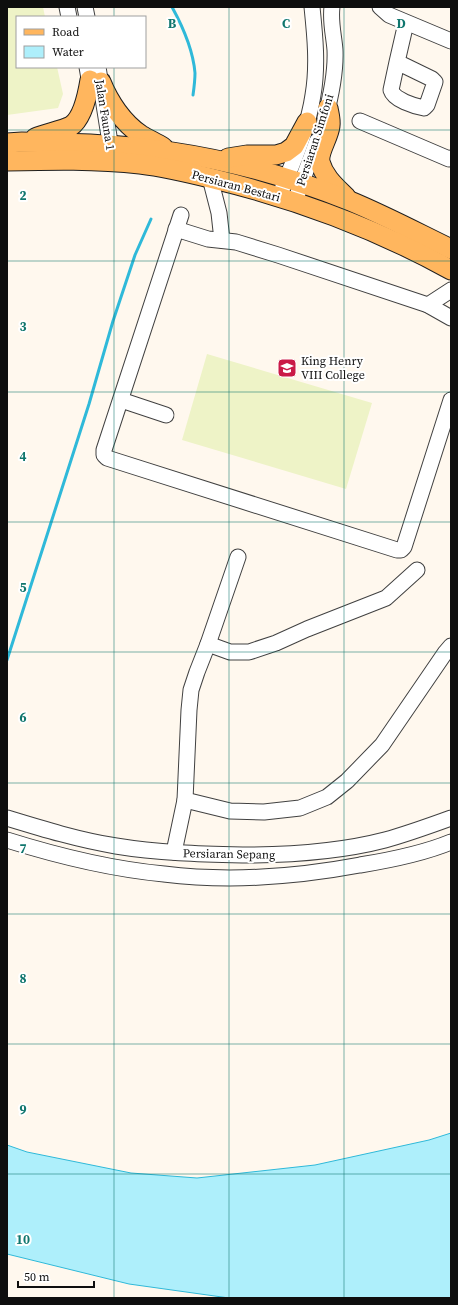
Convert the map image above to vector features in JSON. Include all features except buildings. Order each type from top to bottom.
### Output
[{"type":"main road","points":[[14,143],[72,125],[85,103],[91,73]]},
{"type":"main road","points":[[91,73],[132,129],[142,136],[173,152]]},
{"type":"main road","points":[[328,108],[330,126],[320,161],[324,172],[332,183],[351,201]]},
{"type":"main road","points":[[217,160],[247,155],[276,155],[286,152],[294,146],[307,122]]},
{"type":"main road","name":"Persiaran Bestari","points":[[14,143],[107,153],[158,167],[210,178],[287,199],[345,221],[396,243],[451,270]]},
{"type":"main road","name":"Persiaran Bestari","points":[[7,161],[50,160],[107,153],[173,152],[217,160],[294,181],[351,201],[451,249]]},
{"type":"street","name":"Persiaran Simfoni","points":[[294,181],[314,95],[316,67],[312,7]]},
{"type":"street","name":"Persiaran Simfoni","points":[[287,199],[294,181],[320,132],[328,108],[333,86],[335,51],[332,28],[332,7]]},
{"type":"street","points":[[380,7],[389,14],[406,23],[451,41]]},
{"type":"street","points":[[396,62],[406,23]]},
{"type":"street","name":"Jalan Fauna 1","points":[[91,73],[107,153]]},
{"type":"street","points":[[360,121],[450,158]]},
{"type":"street","points":[[210,178],[220,213],[222,240]]},
{"type":"street","points":[[181,215],[104,450],[104,455],[106,458],[401,550],[404,546],[451,400]]},
{"type":"street","points":[[176,229],[208,239],[236,242],[278,255],[428,305],[451,318]]},
{"type":"street","points":[[428,305],[451,290]]},
{"type":"street","points":[[121,400],[166,415]]},
{"type":"street","points":[[174,852],[185,800],[188,710],[191,690],[238,557]]},
{"type":"street","points":[[208,644],[230,652],[249,652],[276,643],[306,629],[386,598],[417,570]]},
{"type":"street","points":[[185,800],[230,811],[264,812],[300,808],[327,797],[348,781],[382,745],[445,652],[451,646]]},
{"type":"street","name":"Persiaran Sepang","points":[[7,818],[47,831],[116,846],[206,854],[278,855],[337,849],[384,840],[451,818]]},
{"type":"street","name":"Persiaran Sepang","points":[[7,840],[42,851],[112,867],[164,874],[208,877],[278,876],[342,869],[394,859],[437,848],[451,842]]},
{"type":"green space","points":[[7,7],[43,7],[45,16],[16,16],[16,68],[57,68],[63,94],[58,108],[7,115]]},
{"type":"green space","points":[[207,354],[372,403],[346,489],[182,440]]},
{"type":"water","points":[[451,1133],[451,1298],[229,1298],[129,1284],[7,1254],[7,1145],[27,1152],[131,1173],[197,1178],[315,1165],[429,1140]]},
{"type":"waterway","points":[[172,7],[184,30],[192,55],[195,73],[193,95]]},
{"type":"waterway","points":[[7,660],[89,404],[113,321],[135,255],[151,219]]},
{"type":"place","name":"King Henry VIII College","points":[[287,368]]}]
